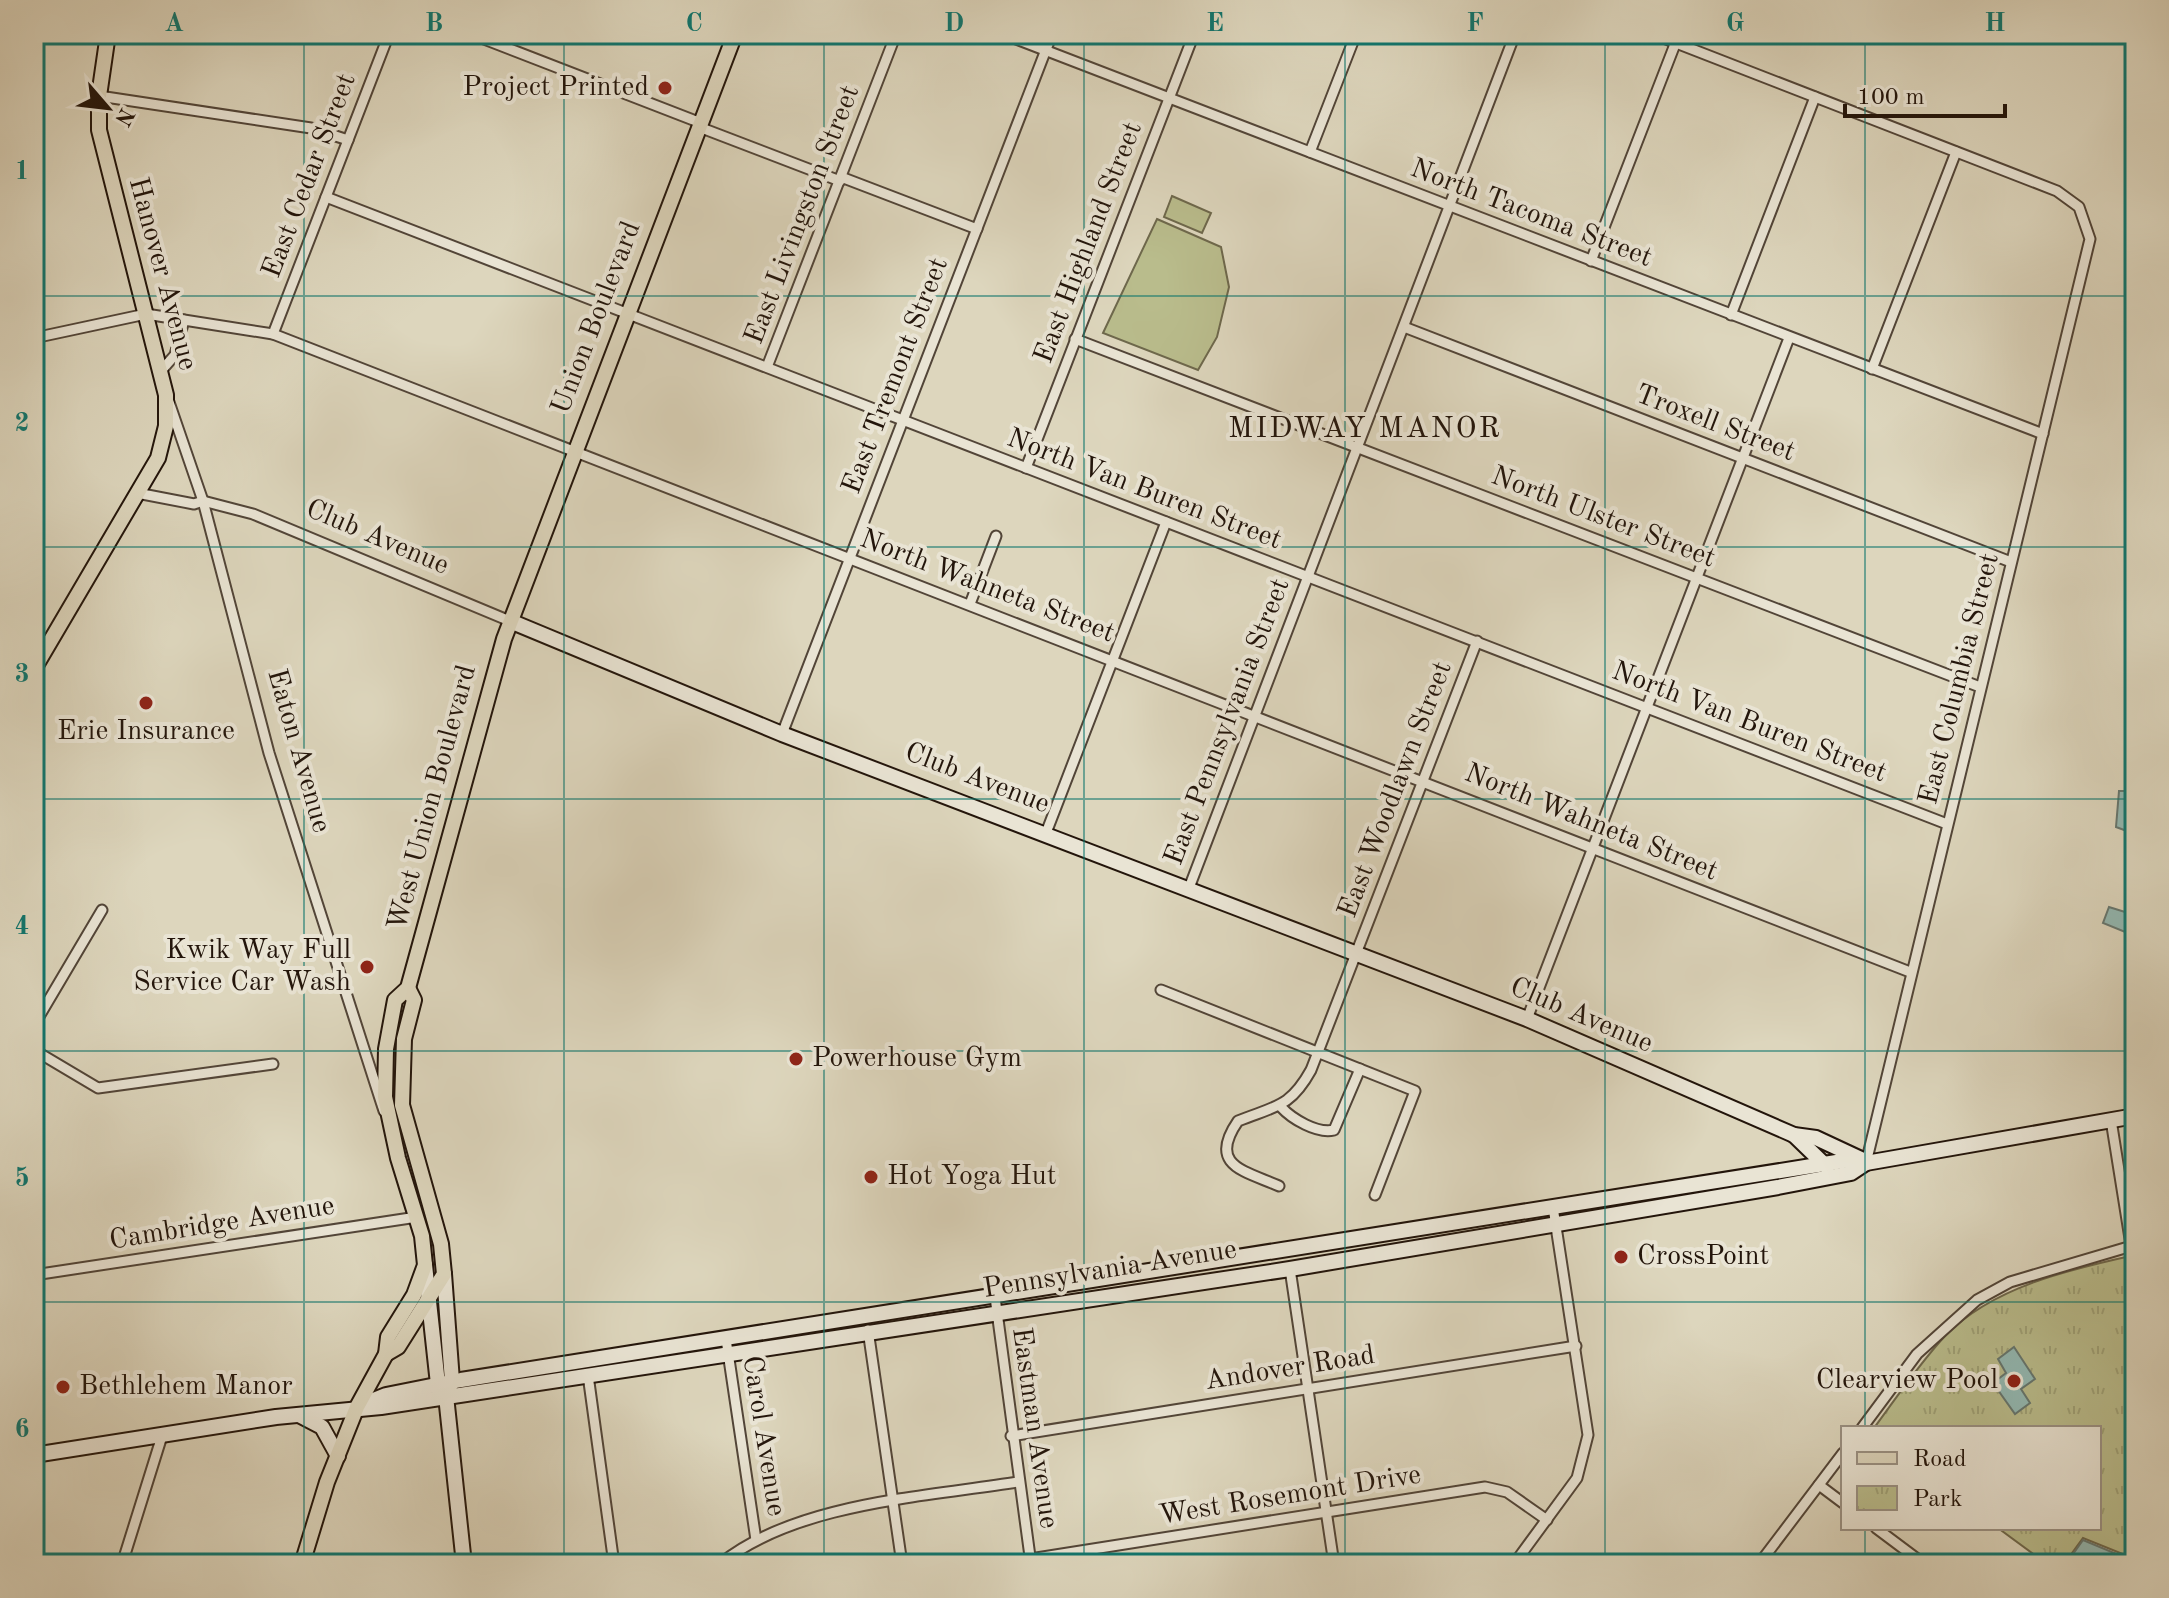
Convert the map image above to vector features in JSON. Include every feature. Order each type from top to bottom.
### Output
[{"type":"main road","name":"Hanover Avenue","points":[[34,669],[147,477],[164,439],[166,395],[103,147],[99,96],[108,34]]},
{"type":"main road","name":"Union Boulevard","points":[[510,621],[735,34]]},
{"type":"main road","name":"West Union Boulevard","points":[[425,1265],[417,1217],[388,1119],[386,1049],[395,1000],[408,988],[510,621]]},
{"type":"main road","name":"West Union Boulevard","points":[[408,988],[414,1000],[404,1039],[402,1105],[441,1244],[444,1274]]},
{"type":"main road","points":[[302,1564],[357,1407],[386,1354],[388,1337],[414,1295],[425,1265]]},
{"type":"main road","points":[[386,1354],[398,1347],[444,1274]]},
{"type":"street","name":"East Cedar Street","points":[[273,334],[389,34]]},
{"type":"street","points":[[471,34],[700,125],[977,229]]},
{"type":"street","name":"East Livingston Street","points":[[767,367],[896,34]]},
{"type":"street","name":"North Tacoma Street","points":[[1003,34],[2043,434]]},
{"type":"street","name":"East Tremont Street","points":[[782,734],[1052,34]]},
{"type":"street","name":"East Highland Street","points":[[1026,468],[1194,34]]},
{"type":"street","points":[[1310,152],[1356,34]]},
{"type":"street","name":"East Pennsylvania Street","points":[[1189,888],[1515,34]]},
{"type":"street","points":[[1653,34],[1677,38],[1815,97],[1956,152],[1872,369]]},
{"type":"street","points":[[1591,261],[1677,38]]},
{"type":"street","points":[[99,96],[311,128],[348,140]]},
{"type":"street","points":[[1731,315],[1815,97]]},
{"type":"street","name":"East Columbia Street","points":[[1866,1163],[2090,239],[2079,207],[2057,191],[1956,152]]},
{"type":"street","name":"North Van Buren Street","points":[[326,197],[1947,824]]},
{"type":"street","name":"North Wahneta Street","points":[[34,338],[146,314],[273,334],[1910,972]]},
{"type":"street","points":[[160,372],[175,355],[184,320]]},
{"type":"street","name":"Troxell Street","points":[[1404,327],[2011,562]]},
{"type":"street","points":[[1527,1019],[1789,338]]},
{"type":"street","name":"North Ulster Street","points":[[1075,339],[1980,687]]},
{"type":"street","name":"Eaton Avenue","points":[[166,395],[203,501],[269,753],[375,1092],[388,1119]]},
{"type":"street","name":"Club Avenue","points":[[137,493],[194,504],[203,501],[253,514],[782,734],[1527,1019],[1794,1135],[1838,1146],[1866,1163]]},
{"type":"street","points":[[1046,833],[1166,522]]},
{"type":"street","points":[[970,604],[996,536]]},
{"type":"street","name":"East Woodlawn Street","points":[[1281,1107],[1304,1082],[1318,1053],[1477,641]]},
{"type":"street","points":[[2135,728],[2135,765]]},
{"type":"street","points":[[34,1025],[102,910]]},
{"type":"street","points":[[1161,990],[1415,1091],[1375,1195]]},
{"type":"street","points":[[34,1050],[98,1088],[273,1064]]},
{"type":"street","points":[[1279,1186],[1231,1165],[1225,1154],[1227,1140],[1238,1121],[1281,1107],[1290,1117],[1321,1130],[1334,1130],[1360,1069]]},
{"type":"street","name":"Pennsylvania Avenue","points":[[445,1387],[588,1375],[866,1317],[1849,1160],[1866,1163],[2135,1116]]},
{"type":"street","points":[[1864,1426],[1924,1346],[1977,1300],[2010,1282],[2133,1245],[2111,1120]]},
{"type":"street","name":"Club Avenue","points":[[1794,1135],[1835,1176]]},
{"type":"street","name":"Pennsylvania Avenue","points":[[34,1455],[357,1407],[445,1387],[726,1347],[868,1334],[1290,1269],[1835,1176],[1851,1173],[1866,1163]]},
{"type":"street","points":[[1514,1564],[1577,1478],[1586,1452],[1587,1417],[1553,1207]]},
{"type":"street","name":"Cambridge Avenue","points":[[34,1275],[417,1217]]},
{"type":"street","points":[[425,1265],[445,1387],[464,1564]]},
{"type":"street","points":[[1290,1269],[1334,1564]]},
{"type":"street","points":[[444,1274],[445,1387]]},
{"type":"street","name":"Eastman Avenue","points":[[995,1297],[1011,1436],[1031,1562]]},
{"type":"street","points":[[866,1317],[902,1564]]},
{"type":"street","name":"Andover Road","points":[[1011,1436],[1576,1346]]},
{"type":"street","name":"Carol Avenue","points":[[726,1347],[756,1540]]},
{"type":"street","points":[[588,1375],[614,1564]]},
{"type":"street","points":[[298,1415],[322,1427],[338,1456]]},
{"type":"street","points":[[122,1564],[162,1436]]},
{"type":"street","points":[[1759,1564],[1841,1456]]},
{"type":"street","points":[[720,1564],[756,1540],[800,1522],[892,1502],[1018,1482]]},
{"type":"street","points":[[1819,1485],[1841,1502]]},
{"type":"street","name":"West Rosemont Drive","points":[[1031,1562],[1485,1487],[1507,1492],[1547,1520]]},
{"type":"street","points":[[1879,1530],[1924,1564]]},
{"type":"green space","points":[[1172,196],[1211,213],[1202,233],[1164,217]]},
{"type":"green space","points":[[1157,219],[1221,247],[1229,287],[1217,337],[1198,370],[1103,333]]},
{"type":"green space","points":[[2135,1255],[2135,1559],[2083,1538],[2064,1564],[2047,1564],[2001,1530],[2101,1530],[2101,1426],[1875,1426],[1917,1369],[1964,1319],[2034,1282]]},
{"type":"water","points":[[2119,791],[2129,791],[2135,798],[2135,834],[2116,827]]},
{"type":"water","points":[[2133,890],[2135,936],[2103,923],[2109,907],[2125,912]]},
{"type":"water","name":"Clearview Pool","points":[[2014,1347],[2035,1379],[2021,1389],[2030,1403],[2015,1414],[1993,1383],[2006,1373],[1998,1359]]},
{"type":"water","points":[[2083,1540],[2131,1560],[2132,1564],[2066,1564]]},
{"type":"place","name":"Project Printed","points":[[665,88]]},
{"type":"place","name":"Erie Insurance","points":[[146,703]]},
{"type":"place","name":"Kwik Way Full Service Car Wash","points":[[367,967]]},
{"type":"place","name":"Powerhouse Gym","points":[[796,1059]]},
{"type":"place","name":"Hot Yoga Hut","points":[[871,1177]]},
{"type":"place","name":"CrossPoint","points":[[1621,1257]]},
{"type":"place","name":"Clearview Pool","points":[[2014,1381]]},
{"type":"place","name":"Bethlehem Manor","points":[[63,1387]]},
{"type":"district","name":"MIDWAY MANOR","points":[[1365,429]]}]
